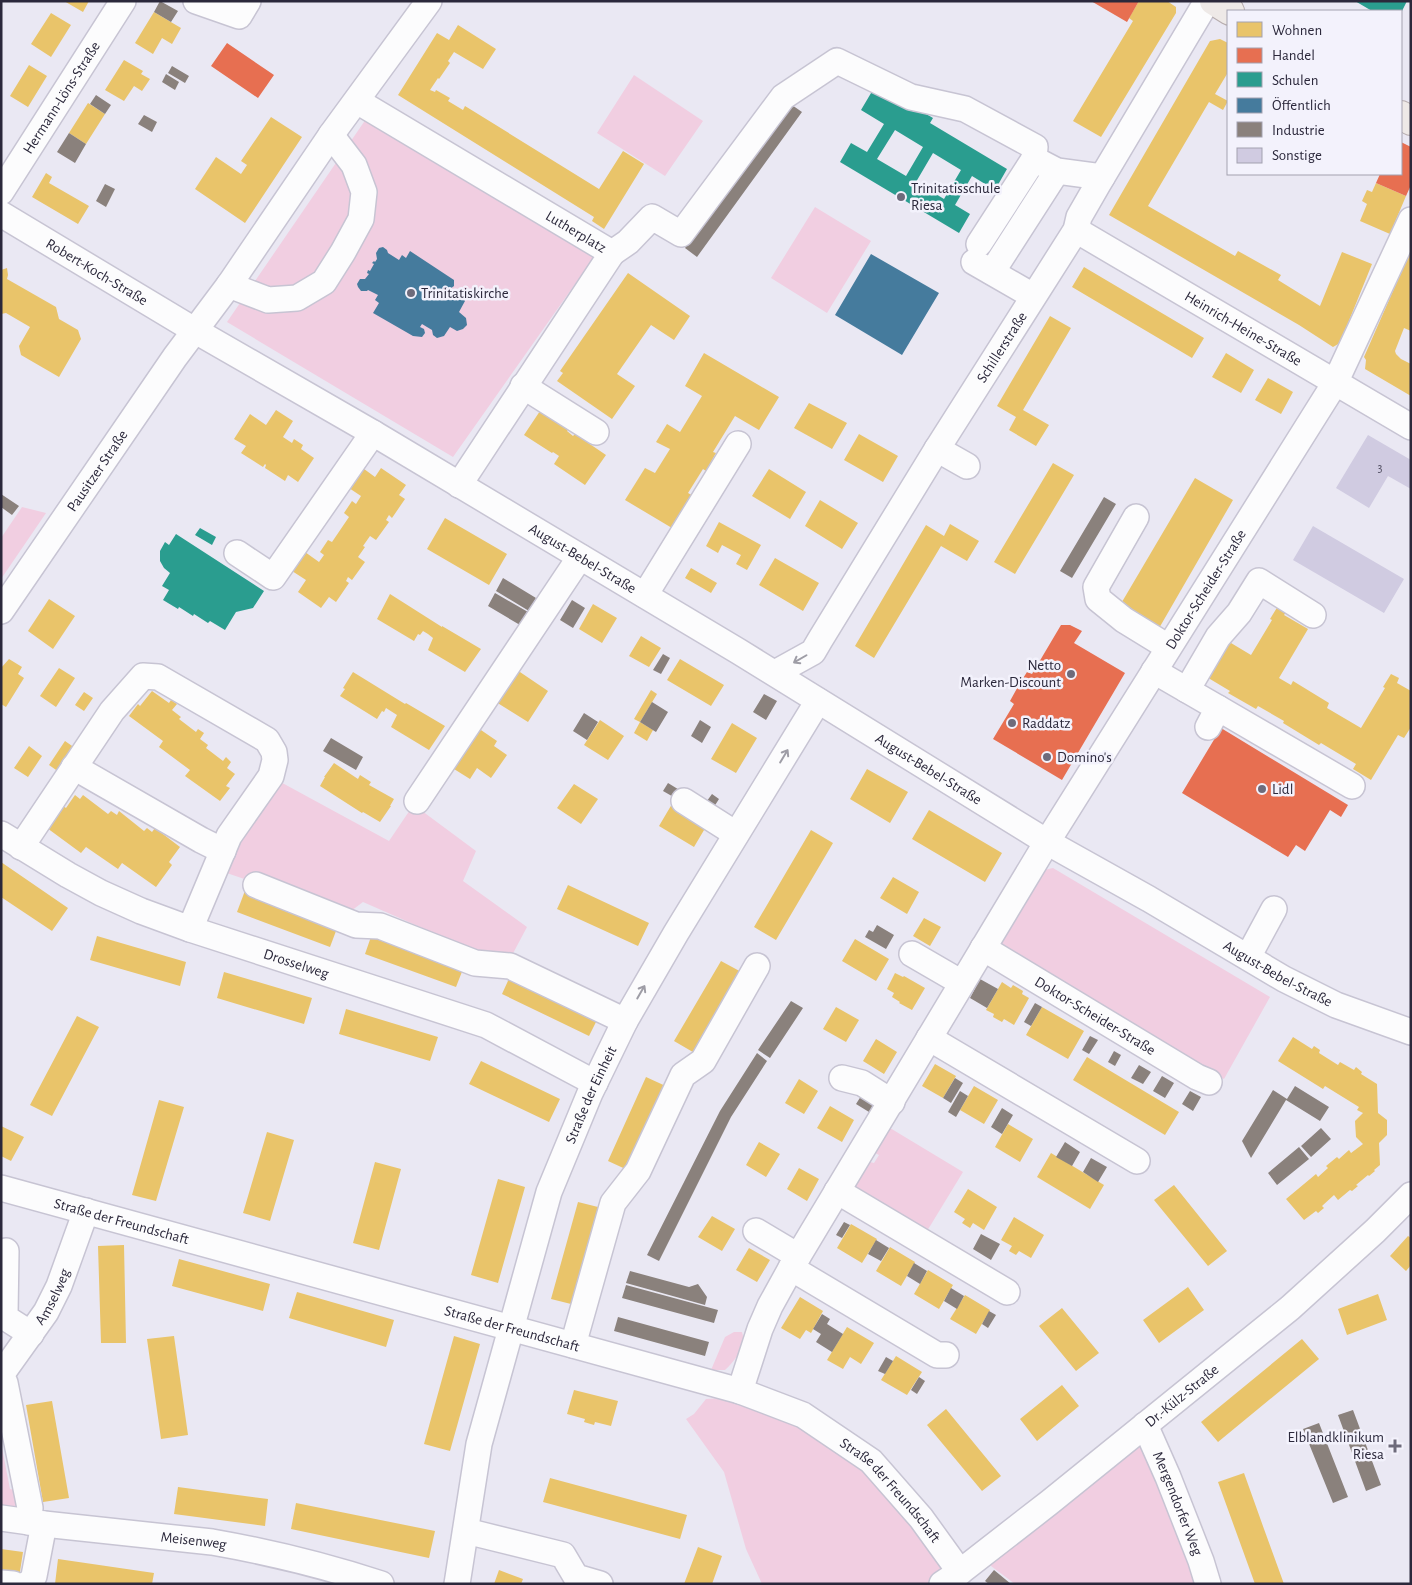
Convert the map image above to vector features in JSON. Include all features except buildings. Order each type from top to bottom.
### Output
[{"type":"main road","points":[[1214,1],[1228,10]]},
{"type":"street","name":"Hermann-Löns-Straße","points":[[1,192],[123,1]]},
{"type":"street","points":[[196,1],[239,16],[248,1]]},
{"type":"street","points":[[429,1],[332,135],[229,285],[194,330],[459,485]]},
{"type":"street","name":"Schillerstraße","points":[[775,673],[813,652],[937,449],[1076,230],[1079,217],[1207,1]]},
{"type":"street","points":[[612,253],[628,242],[652,216],[681,234],[783,98],[837,61],[911,97],[965,109],[1036,147],[1034,159],[982,260]]},
{"type":"street","name":"Lutherplatz","points":[[357,101],[612,253],[459,485]]},
{"type":"street","points":[[229,285],[268,300],[297,298],[324,282],[361,219],[364,192],[354,165],[332,135]]},
{"type":"street","points":[[1034,159],[1057,171],[1102,177]]},
{"type":"street","points":[[982,260],[1057,171]]},
{"type":"street","name":"Robert-Koch-Straße","points":[[1,214],[194,330]]},
{"type":"street","name":"Doktor-Scheider-Straße","points":[[740,1391],[760,1329],[794,1262],[1047,842],[1335,383],[1411,220]]},
{"type":"street","name":"Heinrich-Heine-Straße","points":[[1076,230],[1411,427]]},
{"type":"street","points":[[982,260],[1033,296]]},
{"type":"street","name":"Pausitzer Straße","points":[[1,611],[194,330]]},
{"type":"street","points":[[524,386],[596,432]]},
{"type":"street","points":[[237,553],[274,577],[373,433]]},
{"type":"street","points":[[645,595],[738,444]]},
{"type":"street","points":[[937,449],[967,466]]},
{"type":"street","name":"August-Bebel-Straße","points":[[459,485],[775,673],[1047,842],[1284,979],[1336,1004],[1411,1032]]},
{"type":"street","points":[[1136,517],[1096,587],[1098,599],[1124,620],[1168,647]]},
{"type":"street","points":[[417,800],[580,557]]},
{"type":"street","points":[[1187,690],[1218,637],[1240,612],[1259,581],[1313,615]]},
{"type":"street","points":[[1154,671],[1187,690],[1213,718],[1352,786]]},
{"type":"street","points":[[11,840],[74,767],[112,711],[143,676],[158,677],[266,740],[274,752],[275,760],[271,776],[229,836],[190,929]]},
{"type":"street","name":"Straße der Einheit","points":[[457,1584],[479,1444],[549,1192],[596,1082],[625,1021],[684,919],[818,701]]},
{"type":"street","points":[[74,767],[223,851]]},
{"type":"street","points":[[684,801],[736,834]]},
{"type":"street","name":"Drosselweg","points":[[11,840],[68,875],[141,911],[190,929],[486,1025],[596,1082]]},
{"type":"street","points":[[256,885],[356,926],[380,926],[475,963],[510,966],[625,1021]]},
{"type":"street","points":[[1248,957],[1274,909]]},
{"type":"street","name":"Doktor-Scheider-Straße","points":[[983,948],[1197,1077],[1209,1082]]},
{"type":"street","points":[[912,954],[962,984]]},
{"type":"street","points":[[573,1345],[614,1203],[638,1172],[683,1075],[702,1061],[757,966]]},
{"type":"street","points":[[930,1038],[1137,1161]]},
{"type":"street","points":[[842,1078],[862,1083],[892,1102]]},
{"type":"street","name":"Straße der Freundschaft","points":[[1,1188],[740,1391],[803,1415],[871,1461],[921,1518],[951,1578]]},
{"type":"street","points":[[837,1191],[1007,1292]]},
{"type":"street","name":"Dr.-Külz-Straße","points":[[951,1578],[1050,1502],[1290,1308],[1375,1231],[1411,1195]]},
{"type":"street","name":"Amselweg","points":[[1,1375],[46,1312],[59,1286],[86,1211]]},
{"type":"street","points":[[756,1231],[794,1262],[937,1355],[946,1355]]},
{"type":"street","points":[[6,1251],[4,1314],[6,1318],[31,1334]]},
{"type":"street","points":[[1,1380],[5,1383],[30,1508],[36,1523],[34,1576],[31,1582],[27,1584]]},
{"type":"street","name":"Mergendorfer Weg","points":[[1145,1425],[1201,1561],[1208,1584]]},
{"type":"street","name":"Meisenweg","points":[[1,1518],[212,1542],[305,1562],[381,1584]]},
{"type":"street","points":[[466,1531],[563,1555],[576,1577],[600,1584]]},
{"type":"street","points":[[1,1583],[13,1584]]},
{"type":"shaded area","points":[[634,75],[703,121],[665,176],[597,133]]},
{"type":"shaded area","points":[[366,119],[597,253],[453,457],[227,322]]},
{"type":"shaded area","points":[[815,207],[871,241],[827,313],[771,278]]},
{"type":"shaded area","points":[[22,507],[46,513],[1,579],[1,538]]},
{"type":"shaded area","points":[[275,779],[389,841],[412,807],[418,808],[476,851],[463,881],[527,927],[510,959],[491,952],[468,948],[363,902],[347,914],[218,870]]},
{"type":"shaded area","points":[[1053,868],[1270,997],[1224,1079],[997,949],[1044,870]]},
{"type":"shaded area","points":[[890,1128],[963,1172],[924,1236],[852,1192],[870,1162],[874,1163],[879,1155],[875,1153]]},
{"type":"shaded area","points":[[734,1332],[742,1332],[743,1343],[739,1353],[725,1370],[711,1370],[725,1337]]},
{"type":"shaded area","points":[[736,1397],[808,1425],[872,1474],[943,1566],[942,1575],[928,1584],[762,1584],[746,1549],[724,1472],[686,1419],[694,1414],[706,1399]]},
{"type":"shaded area","points":[[1140,1440],[1200,1584],[1015,1584],[983,1560]]},
{"type":"shaded area","points":[[1,1443],[10,1489],[22,1491],[25,1513],[1,1506]]},
{"type":"place","name":"Trinitatisschule Riesa","points":[[901,197]]},
{"type":"place","name":"Trinitatiskirche","points":[[411,293]]},
{"type":"place","name":"Netto Marken-Discount","points":[[1071,674]]},
{"type":"place","name":"Raddatz","points":[[1012,723]]},
{"type":"place","name":"Domino's","points":[[1047,757]]},
{"type":"place","name":"Lidl","points":[[1262,789]]},
{"type":"place","name":"Elblandklinikum Riesa","points":[[1395,1446]]}]
